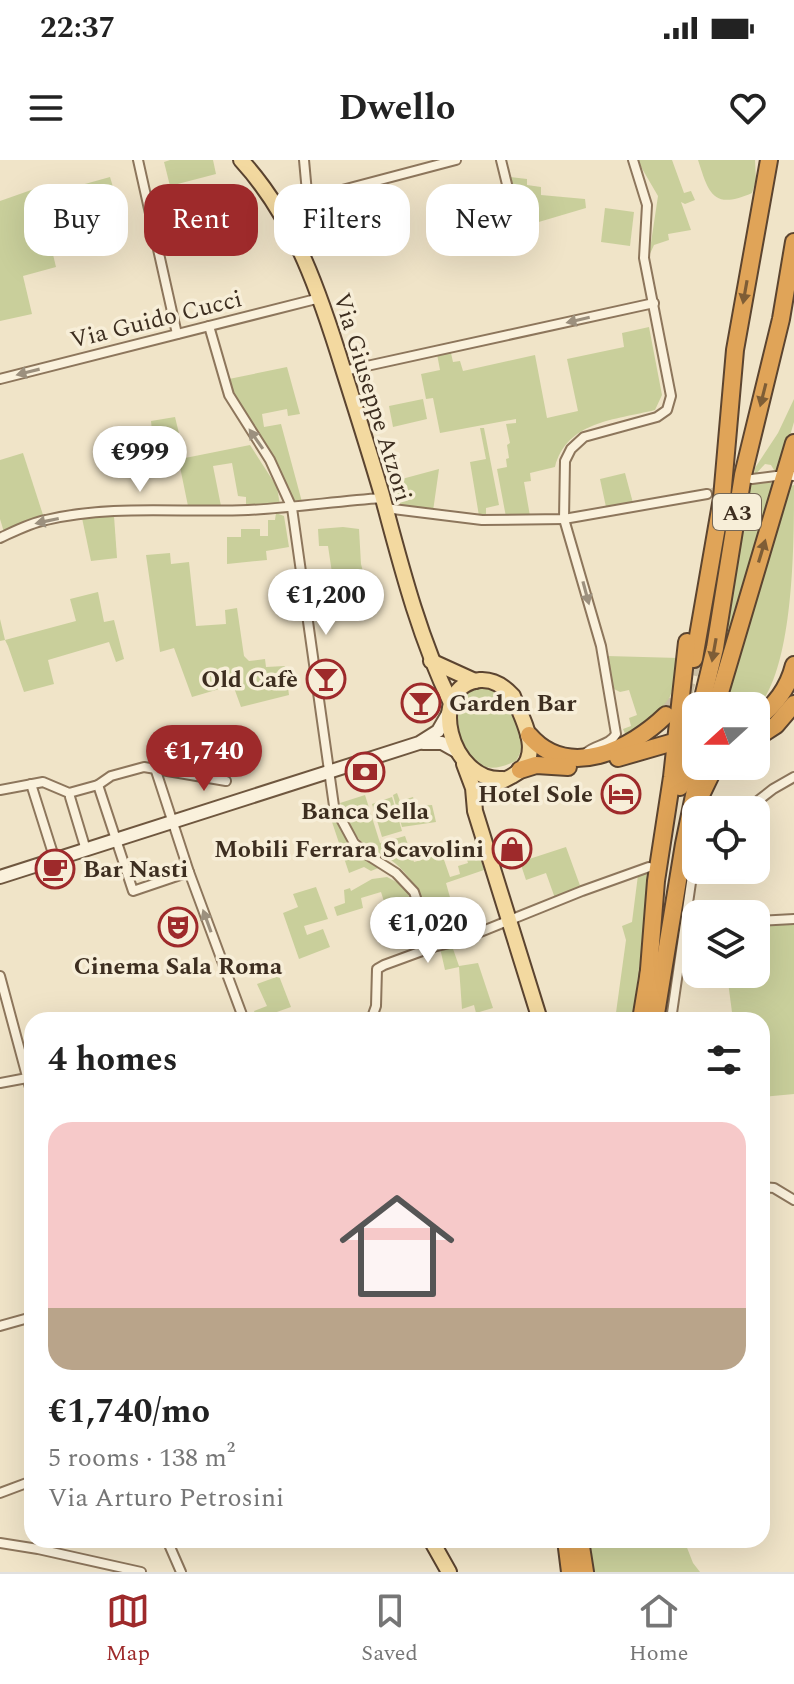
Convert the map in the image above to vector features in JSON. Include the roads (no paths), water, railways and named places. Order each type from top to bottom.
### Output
[{"type":"highway","points":[[648,982],[652,917],[672,777],[684,657],[700,574],[720,509],[735,350],[769,160]]},
{"type":"highway","name":"A3","points":[[704,692],[794,242]]},
{"type":"highway","name":"A3","points":[[720,692],[794,443]]},
{"type":"highway","points":[[715,552],[748,477]]},
{"type":"highway","name":"A3","points":[[694,659],[715,552],[720,509]]},
{"type":"highway","points":[[770,707],[786,688],[794,665]]},
{"type":"highway","points":[[770,729],[794,704]]},
{"type":"highway","points":[[529,735],[551,754],[568,759],[582,758],[629,744],[666,715]]},
{"type":"highway","points":[[520,770],[536,765],[590,765],[670,743]]},
{"type":"highway","points":[[642,1012],[682,777]]},
{"type":"highway","points":[[657,1012],[684,884]]},
{"type":"highway","points":[[567,1548],[570,1572]]},
{"type":"highway","points":[[581,1548],[585,1572]]},
{"type":"main road","name":"Via Giuseppe Atzori","points":[[241,160],[261,183],[288,226],[321,298],[431,661],[450,707],[459,755],[475,799],[475,811],[538,1012]]},
{"type":"main road","points":[[431,661],[475,681],[492,681],[507,690],[529,735],[530,754],[520,770],[484,789],[475,799]]},
{"type":"main road","points":[[450,707],[460,689],[475,681]]},
{"type":"main road","points":[[459,755],[476,774],[484,778],[503,779]]},
{"type":"main road","points":[[436,1548],[449,1572]]},
{"type":"street","points":[[138,160],[177,334]]},
{"type":"street","points":[[304,160],[306,184]]},
{"type":"street","points":[[365,184],[456,160]]},
{"type":"street","points":[[501,160],[507,184]]},
{"type":"street","points":[[582,758],[591,748],[610,741],[616,734],[601,646],[564,519],[564,466],[567,454],[574,445],[592,434],[657,417],[667,410],[671,396],[644,250],[647,205],[633,160]]},
{"type":"street","name":"Via Guido Cucci","points":[[0,379],[321,298]]},
{"type":"street","points":[[344,371],[654,303]]},
{"type":"street","points":[[209,326],[229,395],[270,460],[292,508],[333,803],[346,832],[366,854],[396,873],[414,892],[433,947]]},
{"type":"street","points":[[748,477],[776,476]]},
{"type":"street","points":[[0,538],[46,519],[142,509],[292,508],[384,503],[482,520],[564,519],[707,494]]},
{"type":"street","points":[[0,877],[419,743],[438,731],[450,707]]},
{"type":"street","points":[[419,743],[442,743],[459,755]]},
{"type":"street","points":[[0,790],[43,782],[69,793],[144,767],[226,781]]},
{"type":"street","points":[[156,771],[189,872],[241,1012]]},
{"type":"street","points":[[764,796],[794,777]]},
{"type":"street","points":[[31,784],[55,860]]},
{"type":"street","points":[[98,785],[133,891],[189,872]]},
{"type":"street","points":[[70,797],[86,850]]},
{"type":"street","points":[[374,1012],[377,969],[649,867]]},
{"type":"street","points":[[770,920],[794,919]]},
{"type":"street","points":[[673,1012],[682,965]]},
{"type":"street","points":[[0,976],[24,1067]]},
{"type":"street","points":[[0,1083],[24,1079]]},
{"type":"street","points":[[770,1188],[794,1200]]},
{"type":"street","points":[[0,1326],[24,1319]]},
{"type":"street","points":[[0,1493],[24,1484]]},
{"type":"street","points":[[0,1543],[24,1547]]},
{"type":"street","points":[[32,1548],[141,1572]]},
{"type":"street","points":[[170,1548],[181,1572]]},
{"type":"tunnel","points":[[707,494],[744,481]]},
{"type":"tunnel","points":[[666,715],[685,691],[694,659]]},
{"type":"place","name":"Old Cafè","points":[[326,679]]},
{"type":"place","name":"Garden Bar","points":[[421,703]]},
{"type":"place","name":"Banca Sella","points":[[365,772]]},
{"type":"place","name":"Hotel Sole","points":[[621,794]]},
{"type":"place","name":"Mobili Ferrara Scavolini","points":[[512,849]]},
{"type":"place","name":"Bar Nasti","points":[[55,869]]},
{"type":"place","name":"Cinema Sala Roma","points":[[178,927]]}]
